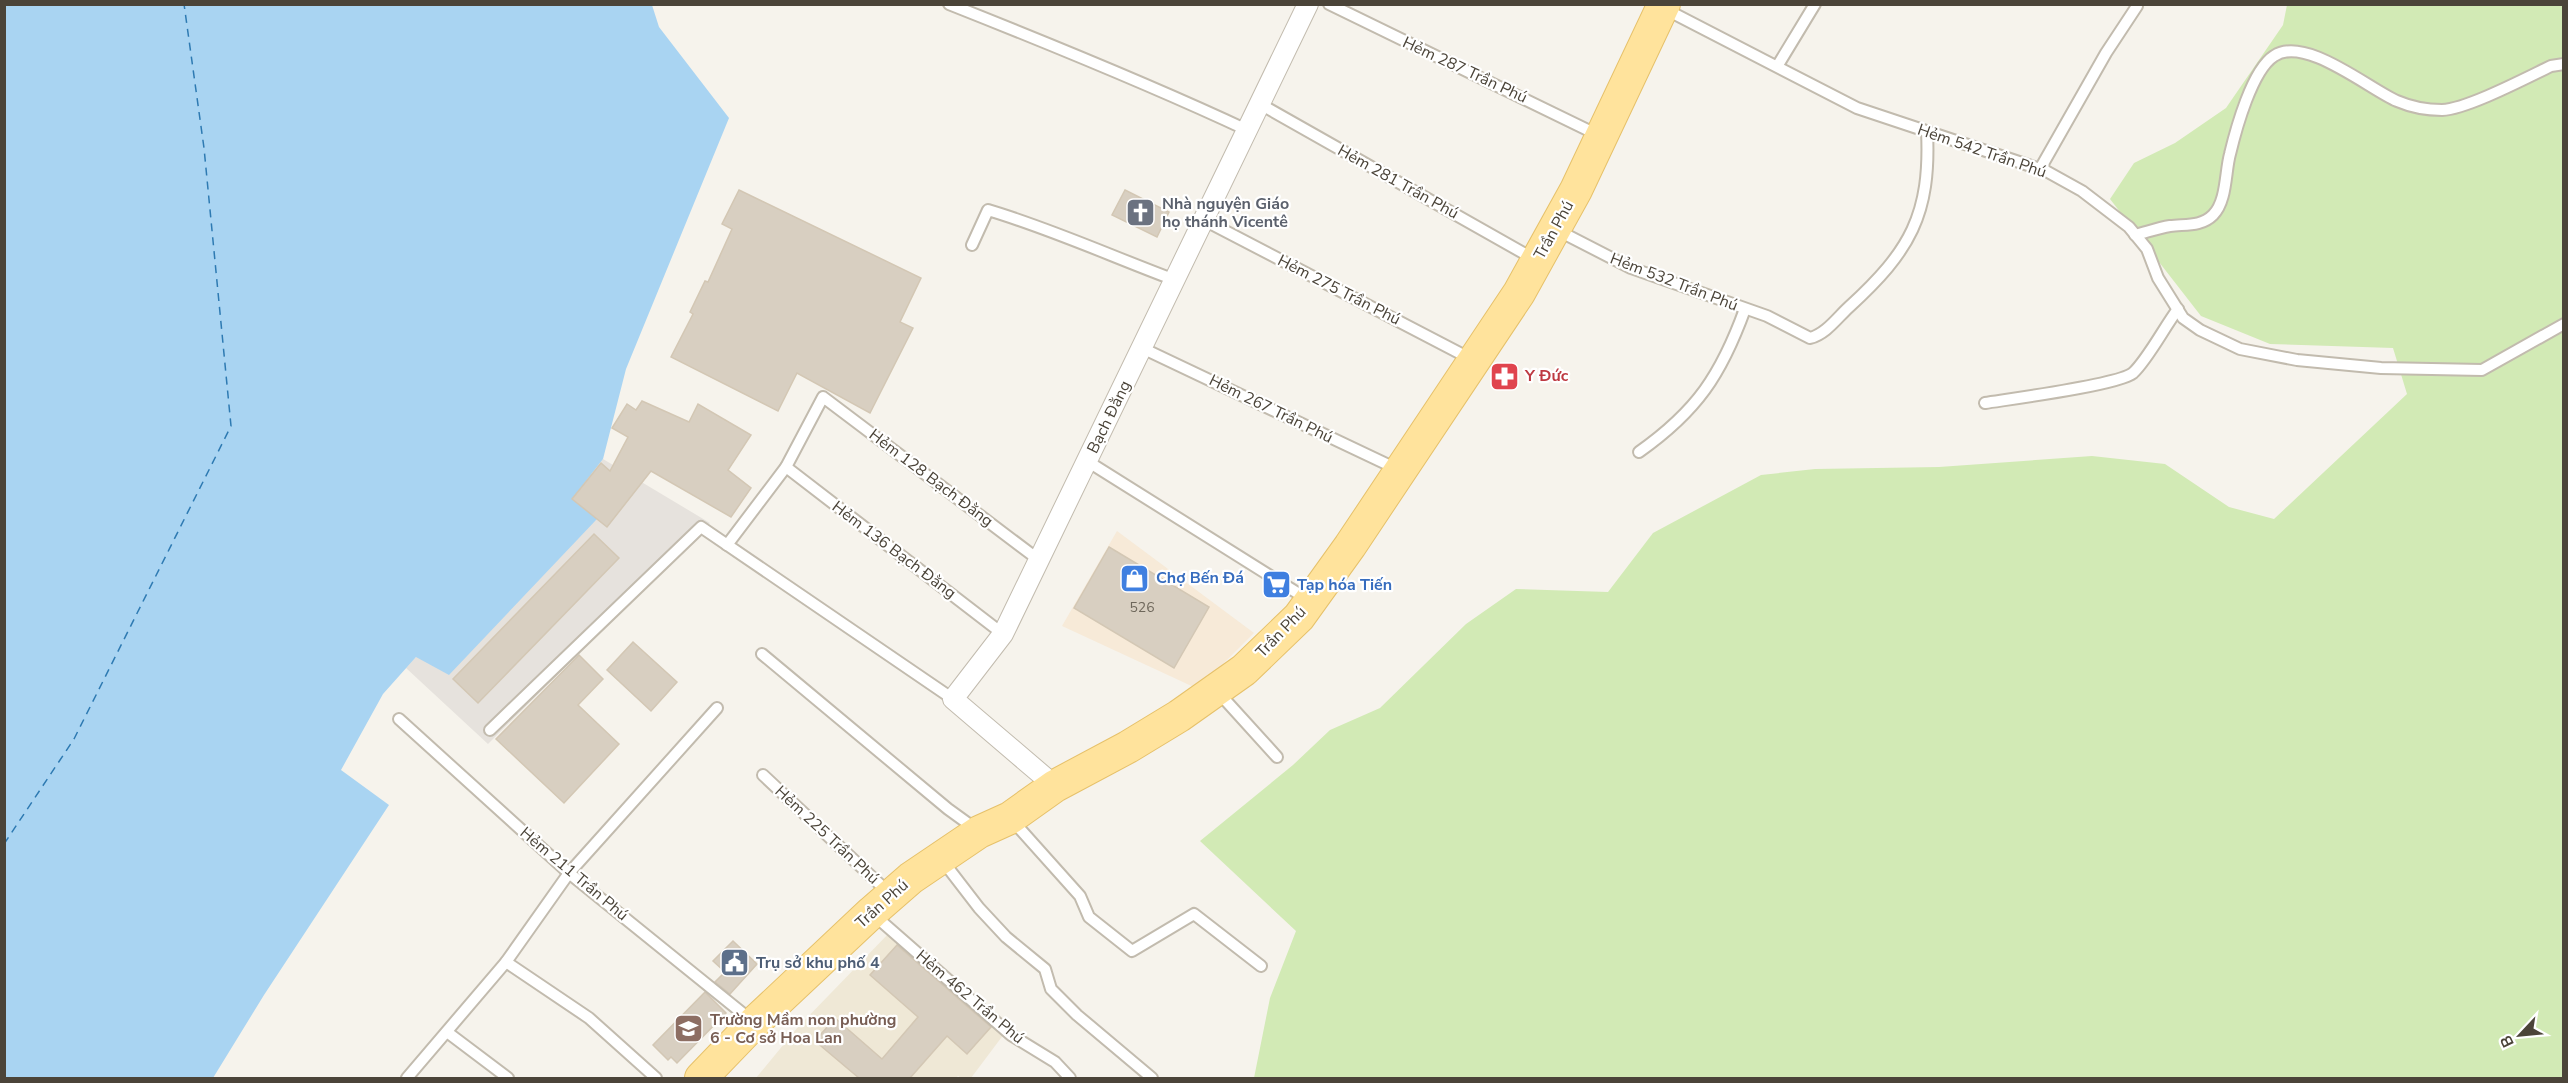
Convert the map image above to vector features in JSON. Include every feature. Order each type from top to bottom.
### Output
[{"type":"main road","name":"Trần Phú","points":[[701,1078],[754,1023],[881,904],[940,857],[979,832],[1010,818],[1055,786],[1128,747],[1179,716],[1244,670],[1299,617],[1519,293],[1601,137],[1663,6]]},
{"type":"street","name":"Bạch Đằng","points":[[953,699],[1003,634],[1308,4]]},
{"type":"street","points":[[953,699],[1055,786]]},
{"type":"lane","points":[[949,4],[1042,40],[1120,75],[1154,86],[1247,130]]},
{"type":"lane","name":"Hẻm 287 Trần Phú","points":[[1329,4],[1601,137]]},
{"type":"lane","points":[[1778,65],[1815,4]]},
{"type":"lane","name":"Hẻm 542 Trần Phú","points":[[1663,6],[1857,108],[2040,169],[2082,191],[2128,227],[2147,249],[2158,278],[2183,318],[2200,330],[2240,349],[2297,360],[2381,368],[2482,370],[2564,324]]},
{"type":"lane","points":[[2040,169],[2106,53],[2137,6]]},
{"type":"lane","points":[[2135,234],[2170,226],[2186,226],[2213,216],[2220,205],[2230,154],[2252,87],[2262,69],[2274,56],[2289,51],[2313,56],[2332,63],[2396,101],[2419,108],[2444,110],[2480,99],[2551,66],[2564,64]]},
{"type":"lane","name":"Hẻm 281 Trần Phú","points":[[1260,104],[1537,260]]},
{"type":"lane","name":"Hẻm 532 Trần Phú","points":[[1554,229],[1631,267],[1767,316],[1810,338],[1819,336],[1859,298],[1890,263],[1912,232],[1923,201],[1928,168],[1927,131]]},
{"type":"lane","points":[[972,245],[988,210],[1036,224],[1107,255],[1175,280]]},
{"type":"lane","name":"Hẻm 275 Trần Phú","points":[[1204,220],[1474,360]]},
{"type":"lane","points":[[1639,452],[1686,415],[1707,390],[1727,355],[1745,309]]},
{"type":"lane","points":[[1985,403],[2042,395],[2132,374],[2178,309]]},
{"type":"lane","name":"Hẻm 267 Trần Phú","points":[[1142,348],[1400,471]]},
{"type":"lane","name":"Hẻm 128 Bạch Đằng","points":[[786,467],[824,397],[1039,560]]},
{"type":"lane","points":[[1087,461],[1310,601]]},
{"type":"lane","points":[[727,545],[786,467]]},
{"type":"lane","name":"Hẻm 136 Bạch Đằng","points":[[786,467],[1003,634]]},
{"type":"lane","points":[[490,730],[701,527],[953,699]]},
{"type":"lane","points":[[762,654],[948,809],[979,832]]},
{"type":"lane","points":[[1216,689],[1277,757]]},
{"type":"lane","points":[[407,1078],[506,962],[569,873],[717,708]]},
{"type":"lane","name":"Hẻm 211 Trần Phú","points":[[399,720],[569,873],[754,1023]]},
{"type":"lane","name":"Hẻm 225 Trần Phú","points":[[763,775],[881,904]]},
{"type":"lane","points":[[1010,818],[1080,896],[1089,917],[1132,951],[1194,914],[1261,966]]},
{"type":"lane","points":[[940,857],[979,908],[1006,937],[1045,969],[1050,988],[1077,1015],[1152,1078]]},
{"type":"lane","name":"Hẻm 462 Trần Phú","points":[[881,904],[1011,1035],[1055,1062],[1070,1078]]},
{"type":"lane","points":[[506,962],[589,1018],[656,1078]]},
{"type":"lane","points":[[447,1032],[508,1078]]},
{"type":"shaded area","points":[[603,459],[710,523],[488,744],[406,668],[416,657],[596,520],[572,499]]},
{"type":"shaded area","name":"Chợ Bến Đá","points":[[1117,531],[1254,633],[1198,689],[1062,626]]},
{"type":"shaded area","points":[[892,930],[1007,1030],[971,1078],[958,1076],[956,1078],[756,1078],[798,1027]]},
{"type":"green space","points":[[2287,5],[2563,5],[2563,1078],[1254,1078],[1270,998],[1296,931],[1200,841],[1293,765],[1330,730],[1380,708],[1466,624],[1516,589],[1608,592],[1653,533],[1761,475],[1815,469],[1939,467],[2092,456],[2165,464],[2229,507],[2274,519],[2407,394],[2393,348],[2270,344],[2201,316],[2110,199],[2134,163],[2175,143],[2226,108],[2283,25]]},
{"type":"water","points":[[5,5],[652,5],[659,27],[729,118],[626,369],[603,459],[572,499],[597,519],[449,675],[416,657],[383,694],[341,770],[389,805],[264,995],[213,1078],[5,1078]]},
{"type":"building","points":[[739,190],[921,278],[900,322],[913,328],[870,413],[797,373],[778,411],[671,357],[693,314],[690,312],[705,281],[708,282],[732,229],[722,224]]},
{"type":"building","name":"Nhà nguyện Giáo họ thánh Vicentê","points":[[1125,190],[1169,212],[1157,237],[1112,215]]},
{"type":"building","points":[[642,401],[689,422],[698,404],[751,435],[728,470],[751,488],[731,517],[651,471],[607,527],[572,499],[601,463],[610,471],[628,437],[612,428],[627,404],[636,410]]},
{"type":"building","points":[[594,534],[619,558],[478,703],[453,679]]},
{"type":"building","points":[[1109,547],[1209,607],[1174,668],[1074,608]]},
{"type":"building","points":[[633,642],[677,682],[651,711],[607,670]]},
{"type":"building","points":[[579,655],[603,679],[578,705],[619,744],[564,803],[496,739]]},
{"type":"building","name":"Trụ sở khu phố 4","points":[[733,941],[757,964],[730,994],[715,982],[725,972],[713,961]]},
{"type":"building","points":[[897,945],[991,1027],[967,1054],[947,1036],[910,1078],[859,1078],[815,1041],[835,1018],[882,1059],[918,1017],[870,975]]},
{"type":"building","name":"Trường Mầm non phường 6 - Cơ sở Hoa Lan","points":[[705,992],[726,1013],[677,1063],[671,1057],[668,1060],[653,1045]]},
{"type":"ferry route","points":[[4,844],[74,739],[231,426],[204,148],[184,4]]},
{"type":"place","name":"Nhà nguyện Giáo họ thánh Vicentê","points":[[1141,213]]},
{"type":"place","name":"Y Đức","points":[[1504,376]]},
{"type":"place","name":"Chợ Bến Đá","points":[[1135,578]]},
{"type":"place","name":"Tạp hóa Tiến","points":[[1276,585]]},
{"type":"place","name":"Trụ sở khu phố 4","points":[[735,963]]},
{"type":"place","name":"Trường Mầm non phường 6 - Cơ sở Hoa Lan","points":[[689,1029]]}]
